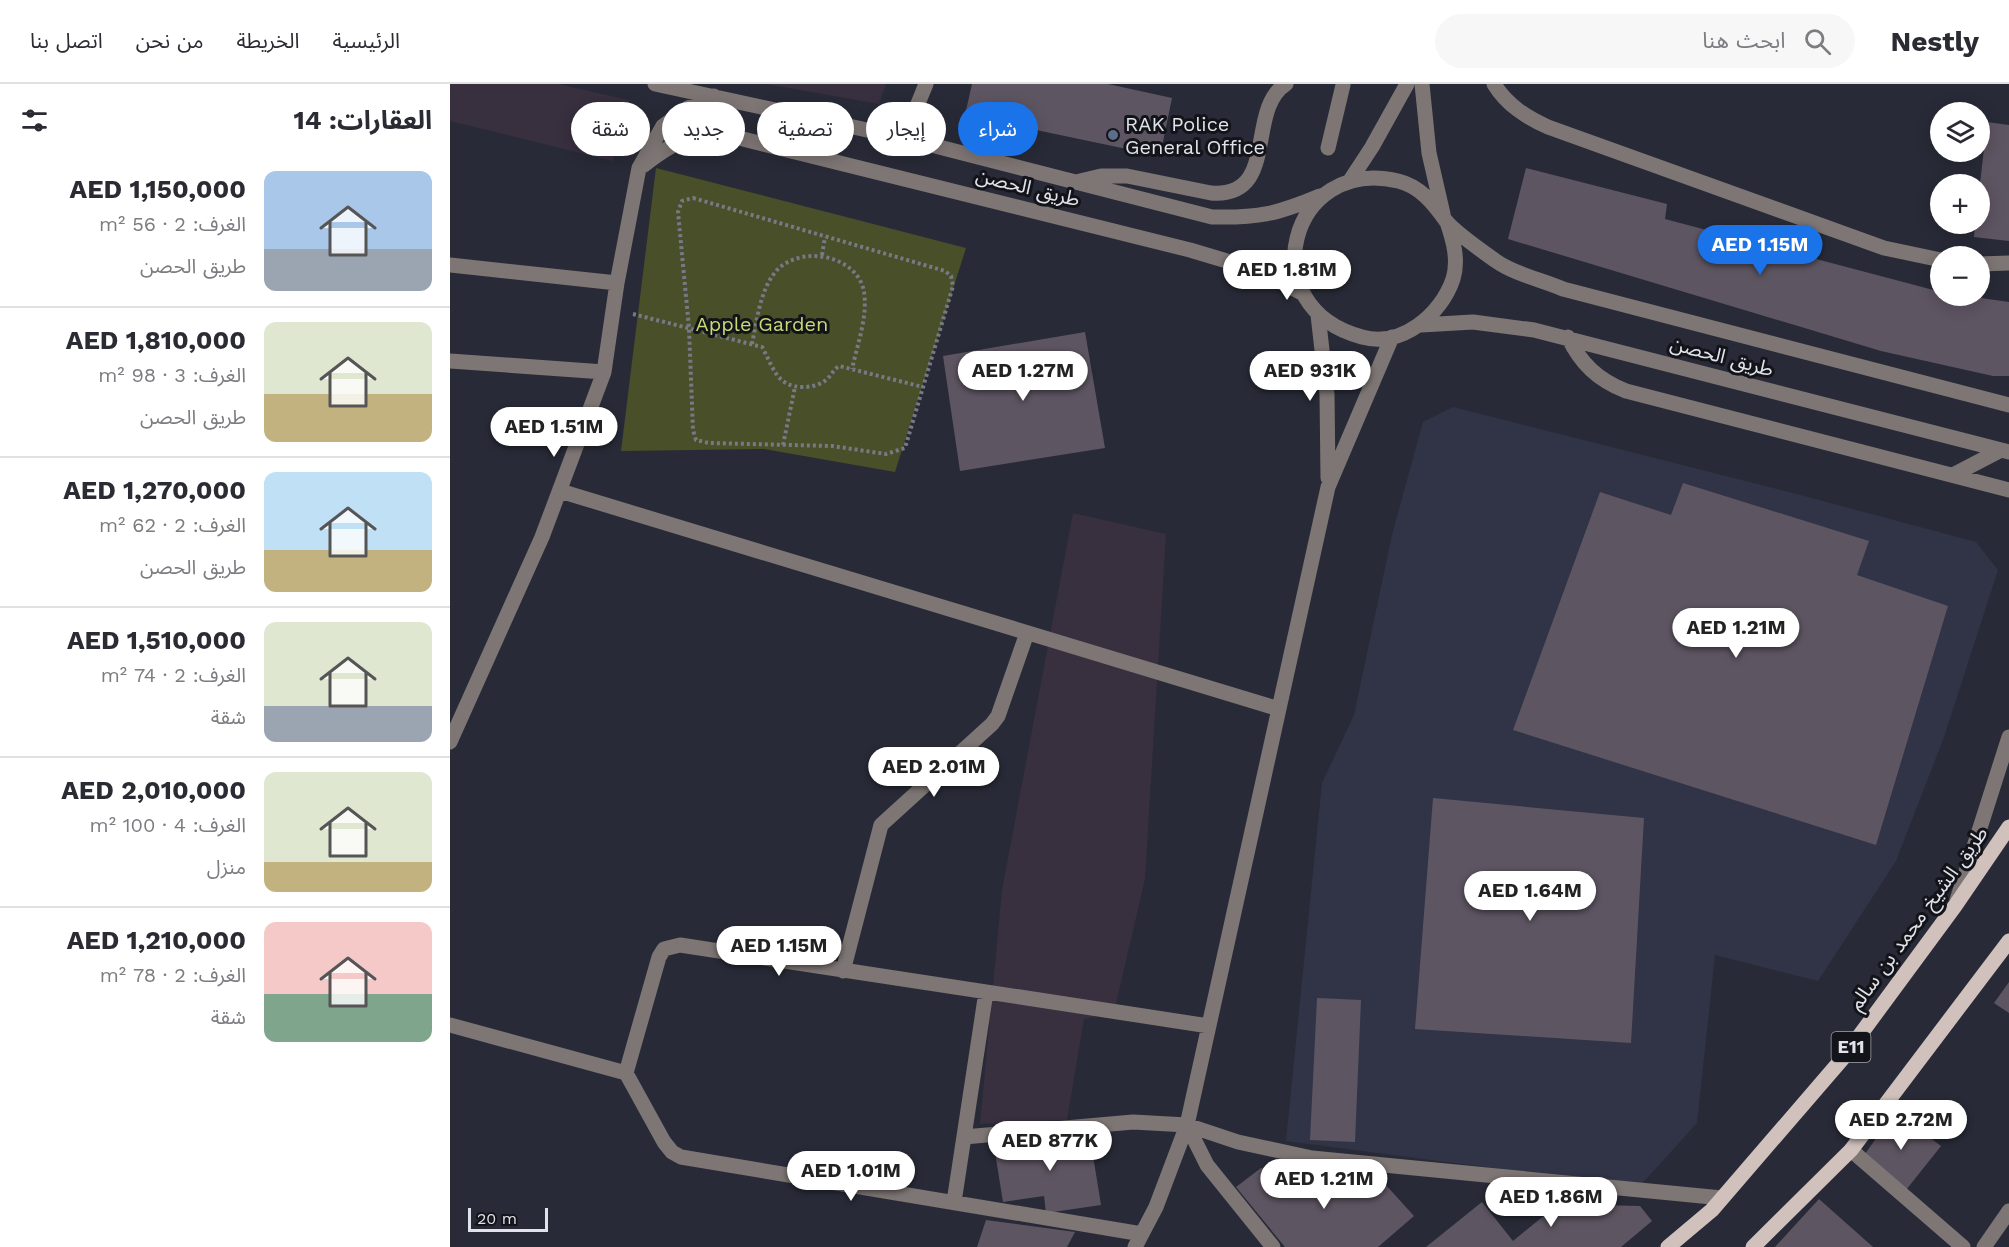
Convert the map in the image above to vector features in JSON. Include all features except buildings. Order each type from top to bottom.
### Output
[{"type":"main road","name":"طريق الشيخ محمد بن سالم","points":[[1668,1247],[1722,1198],[1843,1058],[1955,906],[2009,826]]},
{"type":"main road","points":[[1753,1247],[1851,1150],[2009,941]]},
{"type":"street","name":"طريق الحصن","points":[[655,84],[866,130]]},
{"type":"street","points":[[918,102],[926,84]]},
{"type":"street","points":[[1076,183],[1114,175],[1211,193],[1225,194],[1238,190],[1248,181],[1254,169],[1273,97],[1286,84]]},
{"type":"street","points":[[1328,148],[1342,84]]},
{"type":"street","points":[[1349,182],[1407,84]]},
{"type":"street","points":[[1422,84],[1429,153],[1455,249],[1453,278],[1441,304],[1421,324],[1392,337],[1365,338],[1339,331],[1318,315],[1302,293],[1294,267],[1296,240],[1306,215],[1325,194],[1349,182],[1375,177],[1401,182],[1424,194],[1445,218]]},
{"type":"street","points":[[1494,84],[1509,102],[1527,117],[1548,127],[1884,248],[1930,258]]},
{"type":"street","points":[[450,742],[542,537],[604,372],[615,310],[617,283],[639,168],[663,126],[688,108],[714,96]]},
{"type":"street","name":"طريق الحصن","points":[[639,168],[669,146],[701,135],[731,136],[1190,250],[1257,270],[1302,293]]},
{"type":"street","name":"طريق الحصن","points":[[946,149],[1212,217],[1246,218],[1279,213],[1325,194]]},
{"type":"street","name":"طريق الحصن","points":[[1445,218],[1497,262],[1563,289],[2009,405]]},
{"type":"street","points":[[1990,264],[2009,263]]},
{"type":"street","points":[[450,265],[617,283]]},
{"type":"street","points":[[1318,315],[1327,394],[1328,487]]},
{"type":"street","name":"طريق الحصن","points":[[1421,324],[1473,322],[1568,337],[2005,451]]},
{"type":"street","points":[[1209,1026],[680,945],[664,949],[626,1073],[664,1142],[672,1152],[681,1156],[954,1202],[1138,1240],[1156,1207],[1186,1125],[1209,1026],[1328,487],[1366,391],[1392,337]]},
{"type":"street","points":[[1568,337],[1575,352],[1591,371],[1611,385],[1626,391],[2009,490]]},
{"type":"street","points":[[450,361],[604,372]]},
{"type":"street","points":[[1953,475],[2005,451]]},
{"type":"street","points":[[560,491],[1279,709]]},
{"type":"street","points":[[843,970],[881,825],[886,818],[992,724],[998,716],[1026,633]]},
{"type":"street","points":[[1955,906],[2009,737]]},
{"type":"street","points":[[954,1202],[986,992]]},
{"type":"street","points":[[450,1025],[626,1073]]},
{"type":"street","points":[[964,1137],[1133,1122],[1186,1125],[1238,1142],[1312,1158],[1722,1198]]},
{"type":"street","points":[[1186,1125],[1207,1165],[1273,1247]]},
{"type":"street","points":[[1851,1150],[1963,1247]]},
{"type":"street","points":[[1984,1247],[2009,1211]]},
{"type":"path","points":[[693,198],[825,237],[945,271],[951,276],[953,286],[905,448],[896,453],[886,454],[832,446],[709,443],[696,440],[693,430],[688,328],[678,212],[682,201],[693,198]]},
{"type":"path","points":[[822,255],[825,237]]},
{"type":"path","points":[[752,344],[762,297],[777,270],[796,258],[810,254],[822,255],[837,261],[855,275],[864,288],[865,304],[852,369]]},
{"type":"path","points":[[615,310],[762,346],[769,366],[776,375],[783,383],[795,387],[818,384],[828,380],[839,366],[923,387]]},
{"type":"path","points":[[783,445],[795,387]]},
{"type":"shaded area","points":[[450,84],[558,84],[629,100],[628,102],[571,102],[571,151],[450,121]]},
{"type":"shaded area","points":[[766,84],[886,84],[880,102],[868,102]]},
{"type":"shaded area","points":[[593,156],[614,156],[613,161]]},
{"type":"shaded area","points":[[1453,407],[1976,542],[1998,570],[1944,737],[1896,861],[1818,981],[1715,955],[1697,1123],[1639,1187],[1286,1141],[1322,783],[1354,715],[1392,535],[1423,422]]},
{"type":"shaded area","points":[[1073,513],[1166,534],[1145,879],[1114,1012],[1084,1019],[1067,1120],[980,1124],[1002,890]]},
{"type":"green space","name":"Apple Garden","points":[[656,168],[966,248],[895,472],[764,449],[621,451]]},
{"type":"place","name":"RAK Police General Office","points":[[1113,135]]}]
